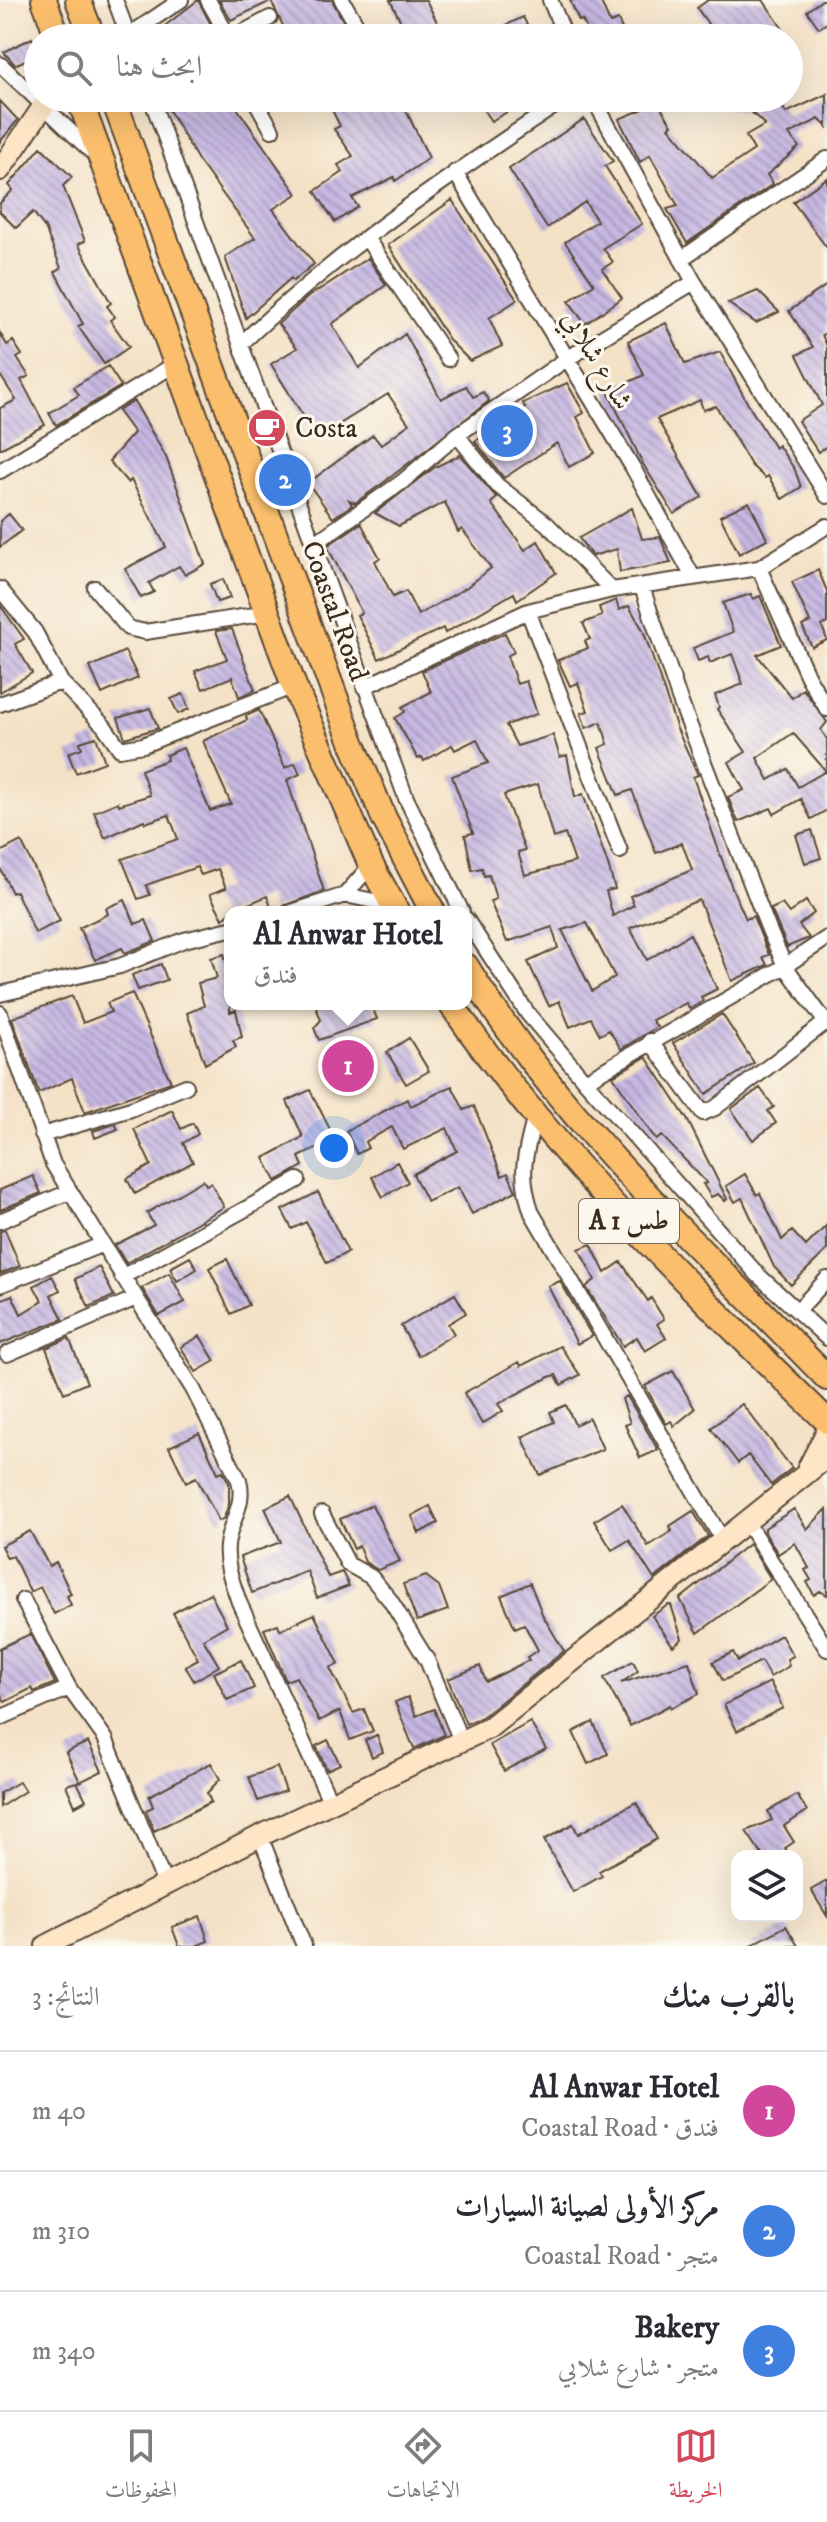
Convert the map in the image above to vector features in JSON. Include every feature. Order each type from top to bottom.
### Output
[{"type":"highway","points":[[44,0],[53,24]]},
{"type":"highway","points":[[78,0],[87,24]]},
{"type":"highway","points":[[85,112],[294,686],[371,865],[393,906]]},
{"type":"highway","name":"Coastal Road","points":[[118,112],[352,742],[384,818],[430,906]]},
{"type":"highway","name":"A 1 طس","points":[[472,975],[533,1063],[610,1154],[827,1378]]},
{"type":"highway","name":"A 1 طس","points":[[456,1010],[535,1116],[723,1321],[827,1421]]},
{"type":"street","points":[[115,0],[123,24]]},
{"type":"street","points":[[148,24],[181,0]]},
{"type":"street","points":[[208,0],[222,24]]},
{"type":"street","points":[[342,0],[356,24]]},
{"type":"street","points":[[550,0],[560,24]]},
{"type":"street","points":[[258,24],[270,18]]},
{"type":"street","points":[[1,65],[24,84]]},
{"type":"street","points":[[0,170],[40,112]]},
{"type":"street","points":[[55,112],[105,164]]},
{"type":"street","points":[[156,112],[406,798],[459,906]]},
{"type":"street","points":[[262,112],[272,130]]},
{"type":"street","points":[[241,344],[285,302],[455,172],[546,112]]},
{"type":"street","points":[[601,112],[694,282],[827,496]]},
{"type":"street","points":[[681,259],[827,159]]},
{"type":"street","name":"شارع شلابي","points":[[455,172],[565,360],[633,468],[693,577]]},
{"type":"street","points":[[367,239],[448,359]]},
{"type":"street","points":[[315,543],[402,482],[457,435],[565,360],[694,282]]},
{"type":"street","points":[[0,471],[177,363]]},
{"type":"street","points":[[457,435],[497,485],[547,524],[612,590]]},
{"type":"street","points":[[364,687],[528,611],[612,590],[759,568],[827,526]]},
{"type":"street","points":[[759,568],[808,677],[827,709]]},
{"type":"street","points":[[642,587],[719,806],[785,966],[826,1023],[715,1108],[703,1113],[650,1041]]},
{"type":"street","points":[[95,588],[128,628],[145,632],[267,613]]},
{"type":"street","points":[[0,589],[35,632],[61,682],[104,726],[120,749],[129,750],[294,686]]},
{"type":"street","points":[[528,611],[620,851]]},
{"type":"street","points":[[0,704],[61,682]]},
{"type":"street","points":[[311,906],[345,895],[371,865]]},
{"type":"street","points":[[345,895],[384,906]]},
{"type":"street","points":[[472,928],[528,1014],[585,1081],[758,1275],[799,1309],[827,1338]]},
{"type":"street","points":[[0,994],[120,966],[184,940],[224,930]]},
{"type":"street","points":[[585,1081],[785,966],[827,938]]},
{"type":"street","points":[[0,1013],[42,1135],[69,1192],[193,1389],[239,1480],[244,1496],[230,1530],[226,1550],[229,1570],[239,1602],[331,1803]]},
{"type":"street","points":[[42,1135],[131,1109],[186,1086]]},
{"type":"street","points":[[535,1116],[521,1167],[523,1189],[532,1213],[723,1541]]},
{"type":"street","points":[[122,1277],[298,1180]]},
{"type":"street","points":[[0,1221],[69,1192]]},
{"type":"street","points":[[0,1285],[101,1245]]},
{"type":"street","points":[[799,1309],[827,1279]]},
{"type":"street","points":[[7,1354],[136,1298]]},
{"type":"street","points":[[807,1471],[827,1431]]},
{"type":"street","points":[[46,1946],[260,1836],[489,1728],[827,1457]]},
{"type":"street","points":[[322,1514],[341,1556],[348,1564],[371,1577],[404,1624],[437,1683],[462,1743]]},
{"type":"street","points":[[747,1523],[827,1649]]},
{"type":"street","points":[[23,1600],[69,1688],[105,1738],[165,1884]]},
{"type":"street","points":[[0,1718],[69,1688]]},
{"type":"street","points":[[260,1836],[304,1946]]},
{"type":"building","points":[[198,0],[211,24],[167,24]]},
{"type":"building","points":[[219,0],[332,0],[345,24],[282,24],[271,1],[231,20]]},
{"type":"building","points":[[390,0],[426,0],[438,24],[402,24]]},
{"type":"building","points":[[570,0],[600,0],[610,23],[618,20],[620,24],[584,24],[579,21]]},
{"type":"building","points":[[708,0],[763,0],[779,24],[708,24],[697,8]]},
{"type":"building","points":[[822,0],[827,0],[827,23],[819,28],[807,11]]},
{"type":"building","points":[[523,17],[527,24],[509,24]]},
{"type":"building","points":[[24,42],[24,61],[15,65],[4,52]]},
{"type":"building","points":[[827,94],[827,127],[819,119],[789,134],[799,147],[767,175],[773,184],[687,243],[667,209],[678,206],[650,155],[640,162],[619,119],[636,112],[664,112],[672,125],[669,127],[712,178],[754,150],[746,136],[765,125],[751,112],[803,112],[803,105]]},
{"type":"building","points":[[0,101],[18,120],[0,142]]},
{"type":"building","points":[[170,112],[240,112],[297,194],[273,209],[314,264],[293,281],[291,278],[246,318],[225,257],[255,238],[198,160]]},
{"type":"building","points":[[333,112],[407,112],[429,158],[395,181],[394,177],[352,198],[358,207],[335,222],[315,191],[343,172],[338,165],[353,156],[334,129],[340,126]]},
{"type":"building","points":[[485,112],[507,112],[491,121]]},
{"type":"building","points":[[584,119],[613,161],[605,166],[642,224],[603,248],[613,262],[602,269],[622,298],[585,324],[569,301],[594,284],[565,242],[597,221],[585,202],[547,228],[509,169]]},
{"type":"building","points":[[41,147],[72,177],[63,186],[85,241],[78,244],[111,303],[107,306],[115,317],[110,320],[129,347],[104,364],[78,326],[83,324],[55,272],[61,268],[45,228],[33,212],[16,228],[0,212],[0,203],[13,190],[9,185]]},
{"type":"building","points":[[827,178],[827,248],[793,202]]},
{"type":"building","points":[[452,200],[517,300],[489,318],[502,346],[470,361],[450,341],[388,245]]},
{"type":"building","points":[[368,258],[386,285],[332,324],[359,368],[405,334],[441,399],[466,386],[473,397],[483,392],[489,401],[355,503],[349,500],[352,505],[333,518],[308,483],[373,435],[381,445],[409,424],[388,394],[317,438],[271,364],[297,348],[278,324],[308,297]]},
{"type":"building","points":[[827,285],[827,332],[822,335],[827,346],[827,446],[818,452],[798,421],[822,405],[797,355],[813,347],[789,311]]},
{"type":"building","points":[[758,291],[779,312],[756,323],[728,303]]},
{"type":"building","points":[[666,323],[685,364],[720,352],[775,448],[778,445],[795,470],[801,487],[782,499],[768,476],[765,478],[751,465],[716,406],[703,410],[700,400],[657,419],[702,497],[674,514],[643,464],[608,392],[644,375],[628,341]]},
{"type":"building","points":[[0,333],[7,345],[13,341],[22,355],[17,358],[29,376],[21,380],[45,425],[0,449],[0,408],[16,400],[0,375]]},
{"type":"building","points":[[108,366],[121,386],[56,425],[49,413],[79,395],[74,387]]},
{"type":"building","points":[[567,383],[584,413],[577,417],[595,453],[569,467],[557,443],[504,478],[475,441],[525,408],[523,403]]},
{"type":"building","points":[[134,401],[166,457],[205,564],[185,575],[179,566],[149,583],[154,592],[141,598],[125,569],[166,547],[131,480],[128,483],[109,461],[134,433],[118,411]]},
{"type":"building","points":[[460,455],[497,498],[491,503],[525,550],[538,541],[556,573],[517,600],[514,593],[445,633],[443,628],[379,659],[357,615],[362,613],[327,546],[361,523],[380,558],[375,561],[393,597],[406,591],[418,615],[467,587],[491,568],[462,529],[458,532],[445,502],[399,526],[375,513],[435,467]]},
{"type":"building","points":[[749,502],[767,539],[739,554],[720,516]]},
{"type":"building","points":[[632,508],[642,539],[660,537],[671,563],[620,572],[617,549],[592,556],[579,538]]},
{"type":"building","points":[[9,514],[22,530],[0,547],[0,521]]},
{"type":"building","points":[[818,570],[827,591],[827,623],[822,626],[827,640],[812,647],[802,626],[810,622],[792,582]]},
{"type":"building","points":[[223,579],[230,598],[217,602],[210,584]]},
{"type":"building","points":[[751,594],[753,599],[760,596],[781,645],[757,655],[792,698],[803,689],[827,722],[821,730],[827,739],[827,810],[811,819],[801,799],[774,814],[771,808],[738,822],[728,797],[744,790],[729,762],[746,752],[717,709],[715,695],[743,684],[732,654],[710,663],[708,657],[698,661],[693,648],[733,632],[723,603]],"holes":[[[793,733],[826,771],[798,787],[788,769],[769,780],[757,758]]]},
{"type":"building","points":[[616,600],[619,610],[629,606],[643,630],[677,729],[698,775],[693,777],[732,888],[746,919],[753,916],[769,955],[763,957],[767,965],[732,981],[699,900],[630,928],[647,960],[690,934],[717,989],[701,997],[703,1001],[690,1009],[686,1003],[652,1020],[657,1027],[621,1049],[609,1030],[600,1035],[591,1018],[570,1027],[559,1001],[549,1006],[528,962],[558,948],[552,927],[507,942],[490,901],[496,899],[489,875],[484,876],[482,868],[472,870],[465,835],[473,833],[452,776],[488,763],[477,739],[455,750],[452,745],[424,761],[422,757],[418,759],[395,718],[405,712],[402,707],[431,692],[422,671],[505,633],[514,652],[507,656],[517,684],[526,681],[537,714],[506,725],[517,746],[553,735],[560,757],[567,755],[575,797],[583,794],[608,865],[615,889],[606,891],[613,916],[634,905],[630,896],[692,870],[682,843],[656,853],[632,790],[618,795],[599,748],[608,744],[601,722],[586,728],[581,713],[588,711],[578,683],[570,686],[558,660],[588,648],[585,641],[590,639],[583,623],[602,616],[599,607]],"holes":[[[538,784],[553,838],[565,834],[575,862],[525,875],[518,852],[525,850],[504,795]],[[587,923],[615,977],[592,991],[562,930]]]},
{"type":"building","points":[[0,605],[24,639],[15,644],[32,673],[0,692]]},
{"type":"building","points":[[232,629],[255,690],[239,697],[232,677],[203,689],[195,671],[227,659],[216,631]]},
{"type":"building","points":[[125,651],[138,678],[102,694],[90,667]]},
{"type":"building","points":[[183,694],[189,709],[178,714],[171,699]]},
{"type":"building","points":[[150,708],[158,728],[125,738],[118,718]]},
{"type":"building","points":[[259,710],[285,768],[295,763],[300,774],[287,780],[324,891],[283,906],[271,906],[267,896],[244,906],[224,906],[223,919],[210,894],[226,888],[218,869],[201,875],[197,867],[146,885],[150,895],[138,899],[122,859],[178,839],[169,815],[145,823],[144,820],[105,838],[94,812],[118,802],[119,805],[150,795],[141,770],[167,760],[166,755],[183,748],[210,811],[231,804],[203,741],[247,720],[246,716]]},
{"type":"building","points":[[96,737],[105,762],[76,773],[68,753],[82,748],[80,742]]},
{"type":"building","points":[[812,830],[821,858],[805,863],[796,835]]},
{"type":"building","points":[[21,841],[60,921],[35,933],[16,891],[12,893],[0,868],[0,852]]},
{"type":"building","points":[[125,900],[135,924],[146,920],[155,941],[125,953],[122,948],[95,960],[79,928],[108,914],[106,908]]},
{"type":"building","points":[[806,901],[814,913],[799,925],[809,938],[787,947],[771,909],[782,904],[789,913]]},
{"type":"building","points":[[224,954],[224,1010],[236,1010],[242,1037],[233,1040],[236,1047],[205,1064],[187,1013],[204,1006],[198,983],[217,978],[211,958]]},
{"type":"building","points":[[161,964],[167,980],[138,990],[132,975]]},
{"type":"building","points":[[132,993],[171,1082],[85,1112],[72,1078],[39,1093],[12,1018],[72,996],[83,1023],[111,1012],[107,1003]]},
{"type":"building","points":[[317,1010],[373,1010],[377,1019],[319,1040],[314,1028],[321,1020]]},
{"type":"building","points":[[722,1014],[754,1063],[706,1094],[673,1043]]},
{"type":"building","points":[[409,1038],[429,1071],[406,1084],[387,1052]]},
{"type":"building","points":[[646,1057],[687,1119],[727,1199],[725,1201],[718,1194],[711,1197],[703,1184],[707,1183],[662,1136],[656,1140],[613,1076]]},
{"type":"building","points":[[452,1086],[464,1110],[474,1106],[502,1176],[508,1173],[516,1191],[472,1214],[458,1187],[427,1202],[413,1174],[457,1151],[447,1128],[403,1149],[392,1127],[365,1142],[368,1148],[357,1154],[346,1131],[407,1099],[411,1106]]},
{"type":"building","points":[[760,1088],[774,1107],[768,1111],[776,1123],[753,1140],[731,1109]]},
{"type":"building","points":[[310,1090],[335,1139],[299,1157],[303,1166],[276,1181],[264,1158],[303,1137],[287,1101]]},
{"type":"building","points":[[172,1110],[181,1129],[193,1123],[198,1134],[183,1143],[193,1162],[135,1194],[127,1179],[151,1165],[134,1129]]},
{"type":"building","points":[[115,1124],[118,1129],[95,1138],[93,1131]]},
{"type":"building","points":[[397,1162],[408,1182],[383,1197],[372,1177]]},
{"type":"building","points":[[745,1174],[757,1195],[760,1193],[782,1240],[792,1231],[806,1246],[827,1225],[827,1250],[791,1285],[774,1267],[742,1198],[735,1202],[726,1186]]},
{"type":"building","points":[[33,1176],[41,1193],[0,1210],[0,1190]]},
{"type":"building","points":[[203,1180],[206,1185],[211,1183],[224,1207],[126,1263],[115,1245],[154,1225],[147,1213]]},
{"type":"building","points":[[318,1192],[348,1252],[327,1263],[306,1222],[292,1229],[282,1210]]},
{"type":"building","points":[[5,1230],[20,1266],[0,1274],[0,1231]]},
{"type":"building","points":[[591,1244],[605,1273],[621,1262],[648,1301],[651,1298],[664,1319],[657,1324],[666,1338],[645,1351],[637,1337],[623,1346],[586,1287],[595,1280],[579,1249]]},
{"type":"building","points":[[190,1257],[197,1269],[177,1281],[170,1268]]},
{"type":"building","points":[[227,1259],[249,1305],[231,1314],[209,1268]]},
{"type":"building","points":[[99,1267],[114,1296],[89,1307],[75,1279]]},
{"type":"building","points":[[169,1273],[185,1302],[159,1316],[142,1288]]},
{"type":"building","points":[[52,1276],[60,1290],[51,1295],[63,1319],[0,1344],[0,1300],[12,1295],[21,1314],[42,1301],[34,1286]]},
{"type":"building","points":[[560,1281],[592,1336],[577,1344],[548,1286]]},
{"type":"building","points":[[455,1294],[466,1313],[448,1324],[454,1334],[418,1356],[401,1326]]},
{"type":"building","points":[[200,1336],[215,1361],[196,1372],[181,1347]]},
{"type":"building","points":[[69,1338],[87,1383],[64,1393],[46,1348]]},
{"type":"building","points":[[560,1346],[580,1375],[561,1385],[556,1375],[549,1377],[498,1404],[503,1411],[482,1424],[464,1393],[519,1362],[521,1366]]},
{"type":"building","points":[[673,1371],[695,1409],[674,1426],[671,1421],[666,1424],[645,1386]]},
{"type":"building","points":[[627,1396],[658,1450],[640,1458],[625,1425],[630,1423],[622,1399]]},
{"type":"building","points":[[742,1404],[792,1468],[771,1485],[748,1455],[738,1463],[711,1428]]},
{"type":"building","points":[[566,1405],[575,1425],[589,1418],[603,1449],[540,1475],[522,1437],[554,1422],[550,1412]]},
{"type":"building","points":[[199,1433],[218,1473],[223,1471],[229,1483],[229,1503],[224,1518],[219,1521],[196,1477],[186,1482],[169,1447]]},
{"type":"building","points":[[290,1496],[328,1577],[342,1572],[349,1586],[317,1598],[307,1571],[252,1593],[240,1557],[281,1542],[265,1508]]},
{"type":"building","points":[[622,1504],[648,1546],[672,1531],[670,1526],[693,1511],[708,1536],[654,1579],[629,1540],[612,1550],[594,1521]]},
{"type":"building","points":[[372,1505],[400,1561],[378,1570],[365,1562],[359,1546],[354,1549],[340,1519]]},
{"type":"building","points":[[430,1506],[438,1523],[419,1533],[412,1516]]},
{"type":"building","points":[[794,1509],[807,1529],[827,1509],[827,1595],[820,1591],[814,1595],[807,1582],[811,1580],[805,1570],[809,1568],[795,1543],[778,1554],[765,1533],[765,1528]]},
{"type":"building","points":[[30,1531],[49,1566],[56,1562],[71,1594],[67,1596],[71,1605],[54,1614],[40,1587],[30,1592],[13,1556],[7,1558],[1,1546]]},
{"type":"building","points":[[749,1544],[771,1579],[698,1633],[680,1599]]},
{"type":"building","points":[[426,1576],[439,1586],[448,1610],[417,1621],[403,1584]]},
{"type":"building","points":[[530,1583],[543,1616],[564,1651],[482,1717],[466,1724],[448,1679],[480,1666],[486,1682],[529,1660],[527,1657],[538,1650],[524,1624],[515,1628],[501,1596]]},
{"type":"building","points":[[210,1593],[227,1625],[203,1639],[219,1666],[194,1681],[185,1666],[198,1659],[173,1613]]},
{"type":"building","points":[[671,1605],[682,1639],[673,1646],[652,1616]]},
{"type":"building","points":[[314,1614],[339,1664],[330,1668],[353,1713],[364,1709],[373,1731],[350,1740],[340,1711],[319,1721],[296,1677],[286,1681],[264,1629],[278,1624],[280,1630]]},
{"type":"building","points":[[30,1634],[55,1683],[34,1692],[32,1688],[5,1702],[0,1693],[0,1648]]},
{"type":"building","points":[[781,1635],[793,1656],[787,1659],[789,1666],[770,1677],[761,1661],[723,1681],[713,1662],[733,1652],[738,1661]]},
{"type":"building","points":[[241,1660],[254,1688],[227,1700],[214,1673]]},
{"type":"building","points":[[633,1661],[638,1671],[621,1683],[689,1662],[699,1694],[630,1726],[604,1678]]},
{"type":"building","points":[[770,1682],[783,1708],[737,1731],[724,1705]]},
{"type":"building","points":[[408,1697],[416,1716],[434,1709],[444,1735],[414,1749],[395,1702]]},
{"type":"building","points":[[530,1722],[546,1749],[504,1771],[490,1745]]},
{"type":"building","points":[[593,1722],[608,1754],[588,1764],[573,1732]]},
{"type":"building","points":[[377,1735],[383,1752],[372,1757],[365,1740]]},
{"type":"building","points":[[328,1740],[340,1764],[327,1770],[316,1746]]},
{"type":"building","points":[[88,1742],[102,1771],[80,1782],[66,1752]]},
{"type":"building","points":[[211,1763],[220,1779],[207,1793],[211,1802],[154,1831],[146,1810],[153,1807],[149,1796]]},
{"type":"building","points":[[277,1767],[286,1791],[258,1801],[249,1777]]},
{"type":"building","points":[[19,1782],[25,1791],[0,1807],[0,1793]]},
{"type":"building","points":[[77,1782],[86,1800],[75,1806],[66,1785]]},
{"type":"building","points":[[797,1795],[807,1811],[784,1826],[794,1842],[786,1850],[759,1850],[746,1831],[772,1820],[768,1811]]},
{"type":"building","points":[[636,1802],[657,1839],[599,1871],[602,1876],[573,1892],[544,1840],[573,1824],[578,1834]]},
{"type":"building","points":[[827,1881],[827,1916],[811,1890]]},
{"type":"building","points":[[200,1916],[208,1941],[196,1946],[179,1946],[172,1927]]},
{"type":"building","points":[[786,1926],[798,1946],[750,1946]]},
{"type":"place","name":"Costa","points":[[267,428]]},
{"type":"place","name":"Bakery","points":[[507,431]]},
{"type":"place","name":"مركز الأولى لصيانة السيارات","points":[[285,480]]},
{"type":"place","name":"Al Anwar Hotel","points":[[348,1066]]}]
